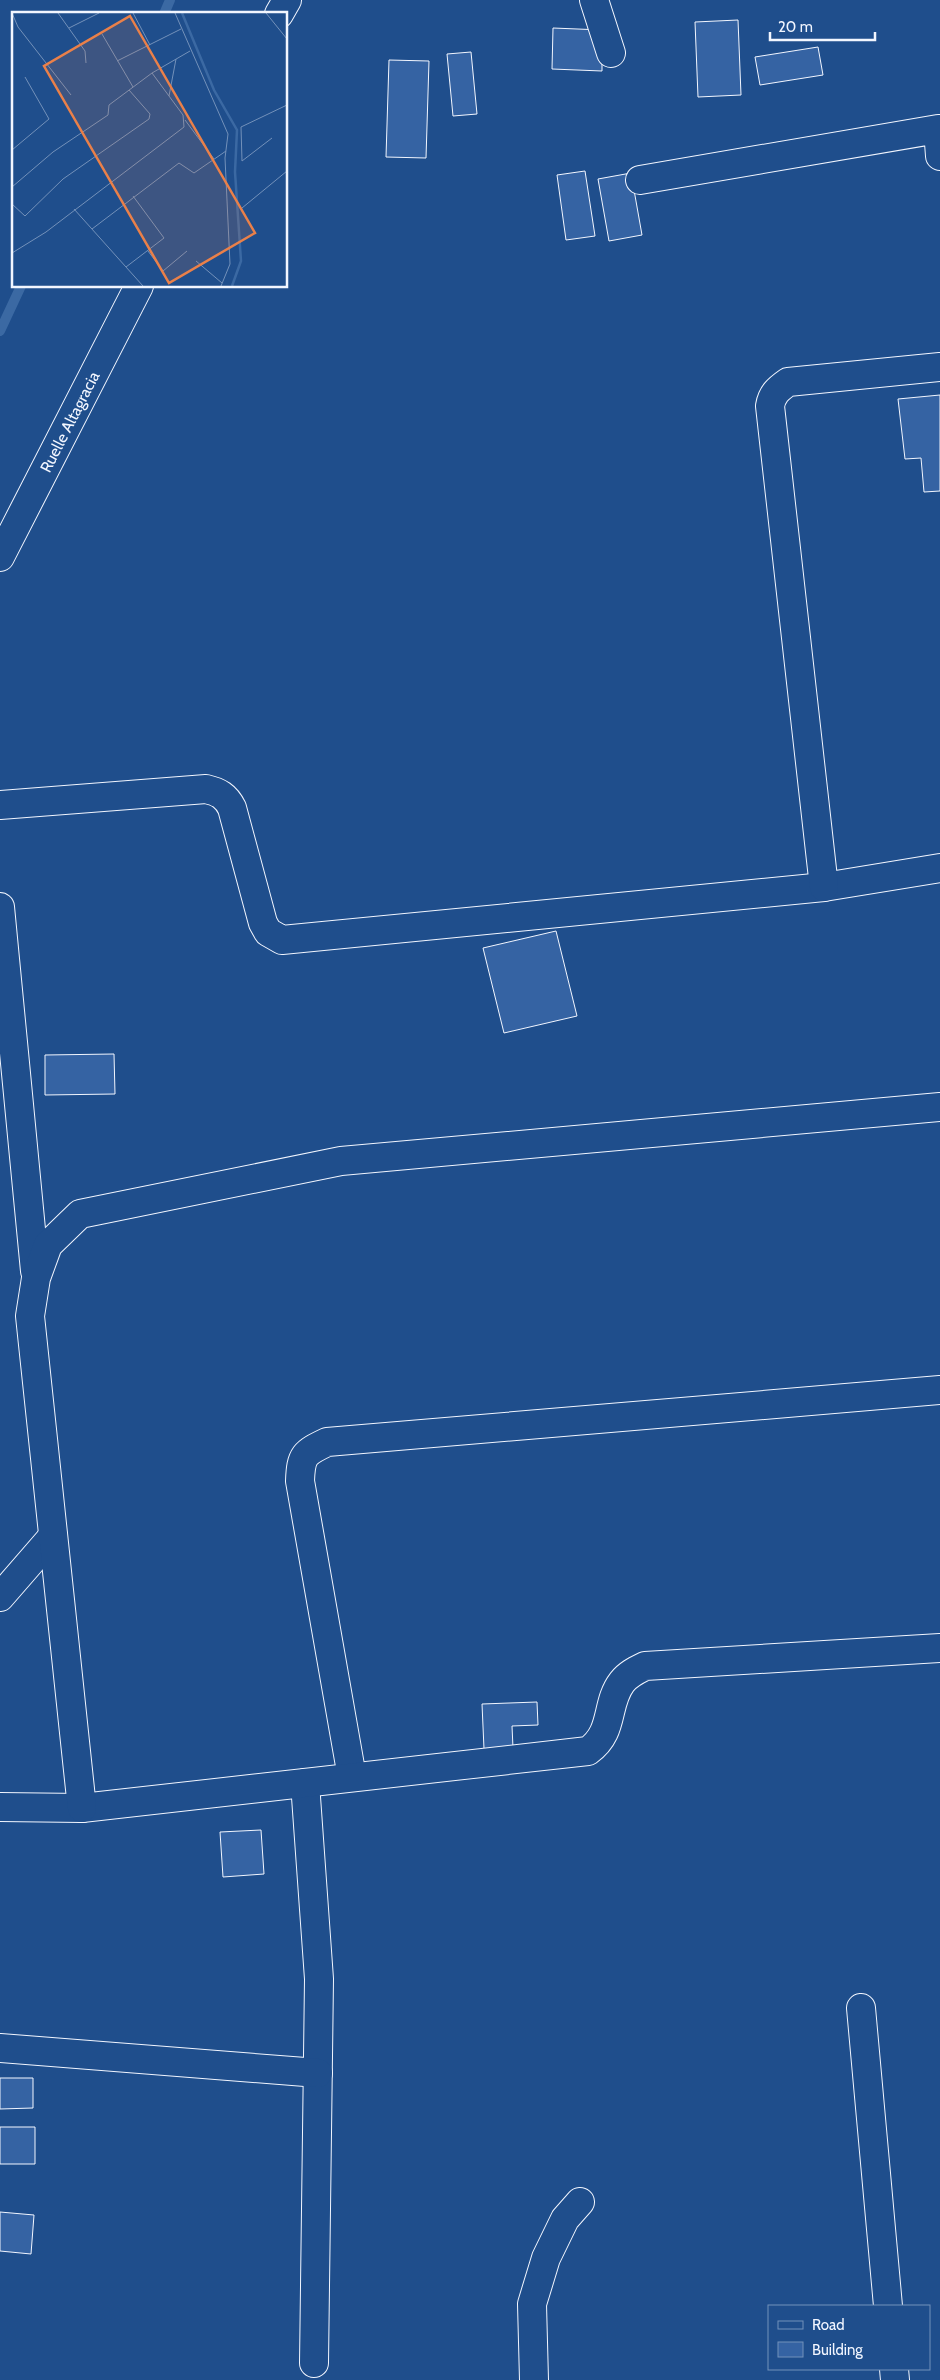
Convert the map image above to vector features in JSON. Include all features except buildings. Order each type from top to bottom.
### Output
[{"type":"street","points":[[281,12],[286,0]]},
{"type":"street","points":[[594,0],[612,53]]},
{"type":"street","points":[[640,180],[938,129],[940,156]]},
{"type":"street","name":"Ruelle Altagracia","points":[[0,557],[138,288]]},
{"type":"street","points":[[824,887],[770,406],[772,397],[777,389],[788,382],[940,367]]},
{"type":"street","points":[[0,804],[206,788],[216,791],[223,795],[232,808],[263,923],[268,932],[282,940],[824,887],[940,868]]},
{"type":"street","points":[[0,907],[36,1278]]},
{"type":"street","points":[[82,1808],[30,1316],[36,1278],[48,1245],[80,1214],[341,1161],[819,1116],[870,1114],[940,1107]]},
{"type":"street","points":[[352,1777],[300,1481],[301,1464],[306,1452],[327,1442],[940,1390]]},
{"type":"street","points":[[0,1597],[53,1536]]},
{"type":"street","points":[[0,1807],[82,1808],[588,1750],[598,1743],[603,1735],[622,1682],[631,1673],[645,1666],[940,1648]]},
{"type":"street","points":[[305,1783],[319,1979],[314,2362]]},
{"type":"street","points":[[861,2008],[888,2305]]},
{"type":"street","points":[[0,2048],[318,2072]]},
{"type":"street","points":[[534,2380],[532,2304],[546,2258],[565,2219],[580,2202]]},
{"type":"waterway","points":[[165,12],[170,0]]},
{"type":"waterway","points":[[0,331],[20,288]]}]
